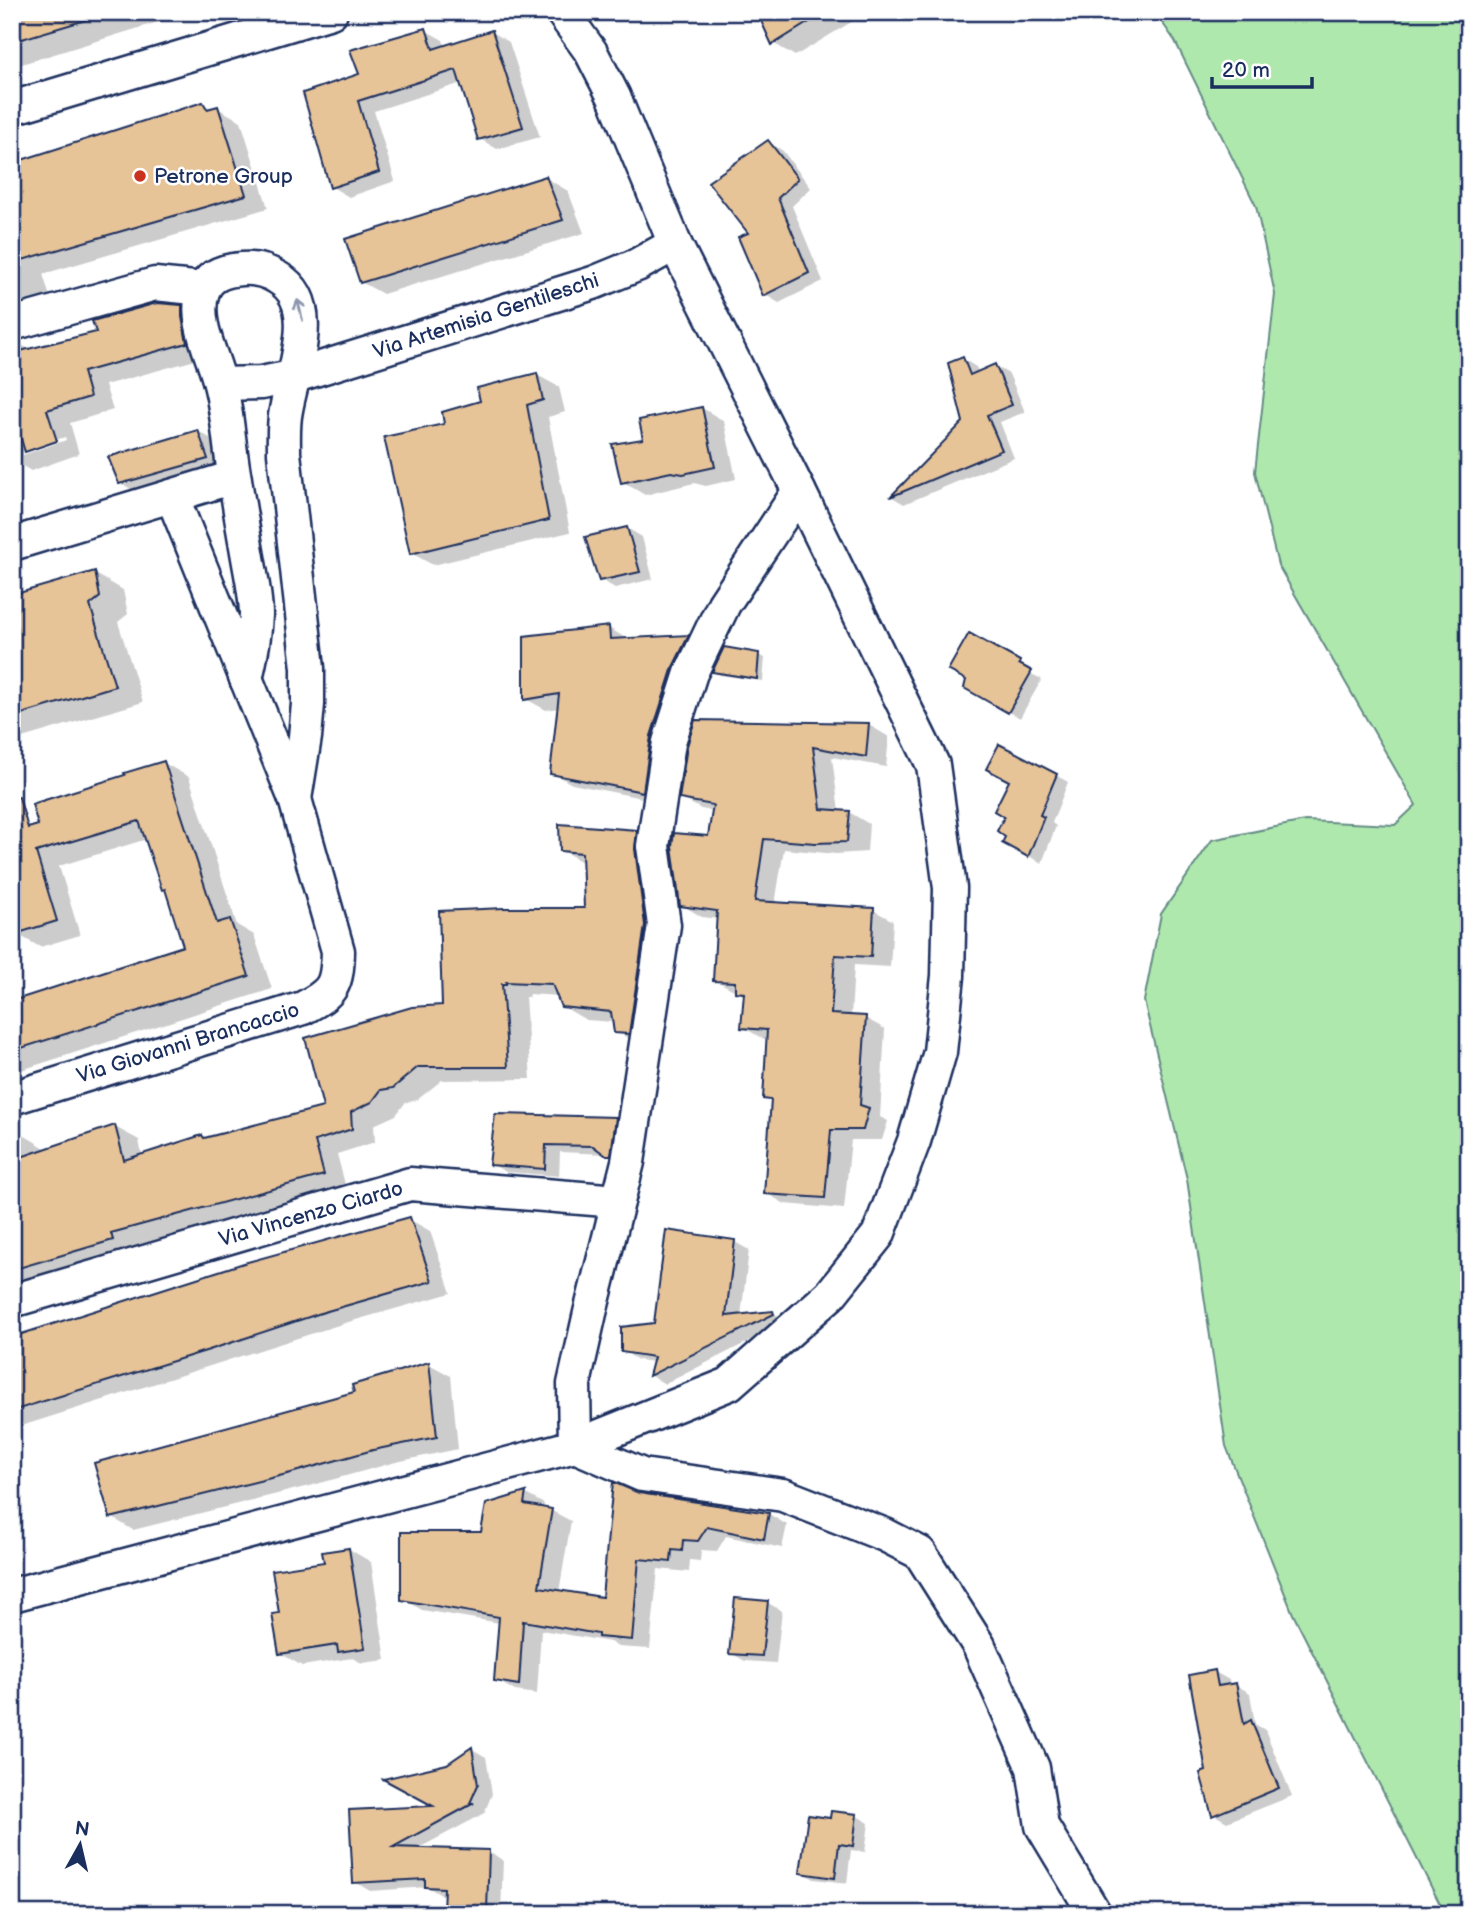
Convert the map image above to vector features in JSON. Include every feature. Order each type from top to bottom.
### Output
[{"type":"street","points":[[12,108],[331,12]]},
{"type":"street","points":[[12,1595],[575,1446],[729,1384],[830,1294],[878,1235],[914,1141],[940,1052],[948,976],[950,888],[933,765],[675,244],[614,97],[591,52],[562,12]]},
{"type":"street","name":"Via Artemisia Gentileschi","points":[[221,384],[261,383],[292,377],[593,283],[637,265],[675,244]]},
{"type":"street","points":[[246,679],[254,641],[255,604],[221,384],[201,311],[208,280],[228,270],[251,268],[271,274],[288,284],[302,307],[303,329],[292,377]]},
{"type":"street","points":[[12,324],[155,284],[204,289]]},
{"type":"street","name":"Via Giovanni Brancaccio","points":[[292,377],[284,422],[284,453],[308,668],[305,737],[295,799]]},
{"type":"street","points":[[12,544],[234,477]]},
{"type":"street","points":[[575,1446],[574,1384],[628,1162],[664,925],[653,846],[669,743],[691,673],[724,604],[799,491]]},
{"type":"street","name":"Via Giovanni Brancaccio","points":[[12,1098],[303,1008],[332,989],[337,971],[338,951],[295,799],[172,496]]},
{"type":"street","name":"Via Vincenzo Ciardo","points":[[12,1301],[410,1184],[618,1201]]},
{"type":"street","points":[[575,1446],[642,1475],[783,1495],[885,1535],[920,1553],[979,1646],[1033,1768],[1042,1826],[1095,1914]]},
{"type":"green space","points":[[1155,12],[1469,12],[1469,1914],[1445,1914],[1293,1614],[1226,1446],[1187,1179],[1144,1001],[1161,914],[1212,840],[1305,821],[1395,825],[1416,805],[1278,565],[1255,472],[1275,294],[1256,206],[1175,41]]},
{"type":"building","points":[[12,12],[88,12],[89,19],[12,42]]},
{"type":"building","points":[[757,12],[825,12],[772,45]]},
{"type":"building","points":[[426,28],[433,49],[492,30],[523,127],[478,140],[456,70],[358,101],[379,172],[330,188],[303,93],[359,74],[350,50]]},
{"type":"building","name":"Petrone Group","points":[[203,102],[207,109],[218,106],[246,195],[12,263],[12,163]]},
{"type":"building","points":[[768,140],[798,179],[778,198],[809,273],[763,296],[738,237],[748,233],[708,182]]},
{"type":"building","points":[[546,176],[563,220],[360,283],[345,239]]},
{"type":"building","points":[[157,303],[182,305],[187,343],[83,372],[90,397],[47,410],[57,441],[25,452],[12,409],[12,353],[96,332],[92,321]]},
{"type":"building","points":[[963,357],[970,375],[995,364],[1012,405],[987,415],[1002,450],[890,497],[963,422],[948,363]]},
{"type":"building","points":[[537,373],[543,400],[527,405],[549,520],[410,554],[384,437],[444,424],[442,412],[480,401],[477,388]]},
{"type":"building","points":[[702,407],[715,467],[683,474],[671,472],[621,483],[612,444],[643,439],[639,420]]},
{"type":"building","points":[[198,430],[208,459],[119,484],[108,457]]},
{"type":"building","points":[[627,527],[640,572],[599,581],[585,537]]},
{"type":"building","points":[[95,571],[100,597],[90,605],[115,686],[12,717],[12,595]]},
{"type":"building","points":[[609,626],[610,639],[689,635],[673,667],[651,736],[643,792],[550,774],[559,694],[524,700],[524,636]]},
{"type":"building","points":[[969,633],[1020,661],[1019,664],[1032,671],[1008,713],[964,688],[966,680],[948,670]]},
{"type":"building","points":[[724,647],[759,653],[757,679],[712,672]]},
{"type":"building","points":[[695,720],[869,723],[866,757],[813,747],[821,809],[850,811],[847,842],[815,843],[764,839],[755,901],[874,908],[871,957],[835,955],[831,1014],[866,1016],[860,1105],[869,1108],[863,1130],[831,1130],[825,1198],[764,1194],[771,1100],[763,1099],[767,1030],[741,1028],[744,993],[735,992],[735,982],[713,981],[717,911],[680,906],[672,846],[674,833],[708,836],[713,805],[679,799],[687,746]]},
{"type":"building","points":[[999,744],[1057,774],[1040,815],[1044,817],[1028,857],[1002,843],[1005,837],[997,831],[1004,817],[994,811],[1009,781],[986,769]]},
{"type":"building","points":[[164,761],[217,923],[230,919],[249,976],[12,1051],[12,1001],[183,946],[139,821],[36,852],[57,921],[12,935],[12,798],[19,797],[28,828],[38,825],[32,804]]},
{"type":"building","points":[[559,824],[637,830],[635,849],[645,925],[629,1034],[614,1033],[611,1012],[561,1007],[552,984],[506,982],[502,984],[508,1067],[418,1067],[393,1088],[381,1090],[372,1102],[351,1112],[352,1129],[315,1141],[324,1175],[111,1233],[113,1240],[12,1270],[12,1160],[115,1125],[124,1160],[202,1135],[204,1138],[323,1107],[305,1038],[412,1007],[442,1005],[439,911],[584,908],[582,853],[560,851]]},
{"type":"building","points":[[495,1114],[616,1117],[611,1155],[605,1155],[593,1146],[546,1145],[545,1169],[489,1165]]},
{"type":"building","points":[[410,1217],[432,1281],[324,1312],[12,1411],[12,1337],[244,1263]]},
{"type":"building","points":[[666,1230],[735,1240],[726,1316],[773,1311],[774,1314],[649,1376],[654,1357],[621,1352],[621,1327],[654,1323]]},
{"type":"building","points":[[429,1362],[437,1437],[373,1450],[110,1518],[94,1463],[354,1392],[352,1385]]},
{"type":"building","points":[[613,1482],[639,1493],[769,1513],[764,1539],[707,1527],[698,1541],[683,1540],[682,1551],[672,1550],[671,1562],[639,1559],[632,1640],[598,1637],[598,1634],[523,1621],[519,1685],[494,1681],[499,1617],[401,1600],[401,1532],[481,1532],[486,1504],[526,1492],[524,1504],[552,1509],[539,1587],[602,1597]]},
{"type":"building","points":[[349,1548],[365,1648],[338,1652],[337,1645],[279,1654],[272,1614],[279,1613],[272,1570],[324,1562],[322,1552]]},
{"type":"building","points":[[735,1598],[768,1601],[762,1656],[729,1654]]},
{"type":"building","points":[[1215,1670],[1218,1686],[1236,1683],[1244,1724],[1251,1720],[1279,1788],[1212,1816],[1200,1773],[1206,1771],[1189,1675]]},
{"type":"building","points":[[472,1747],[478,1785],[470,1803],[474,1803],[393,1847],[489,1850],[487,1911],[443,1910],[444,1888],[425,1887],[425,1879],[353,1883],[349,1810],[433,1806],[383,1779],[447,1764]]},
{"type":"building","points":[[831,1811],[857,1814],[853,1846],[839,1844],[835,1878],[800,1873],[808,1815],[830,1818]]},
{"type":"place","name":"Petrone Group","points":[[140,176]]}]
